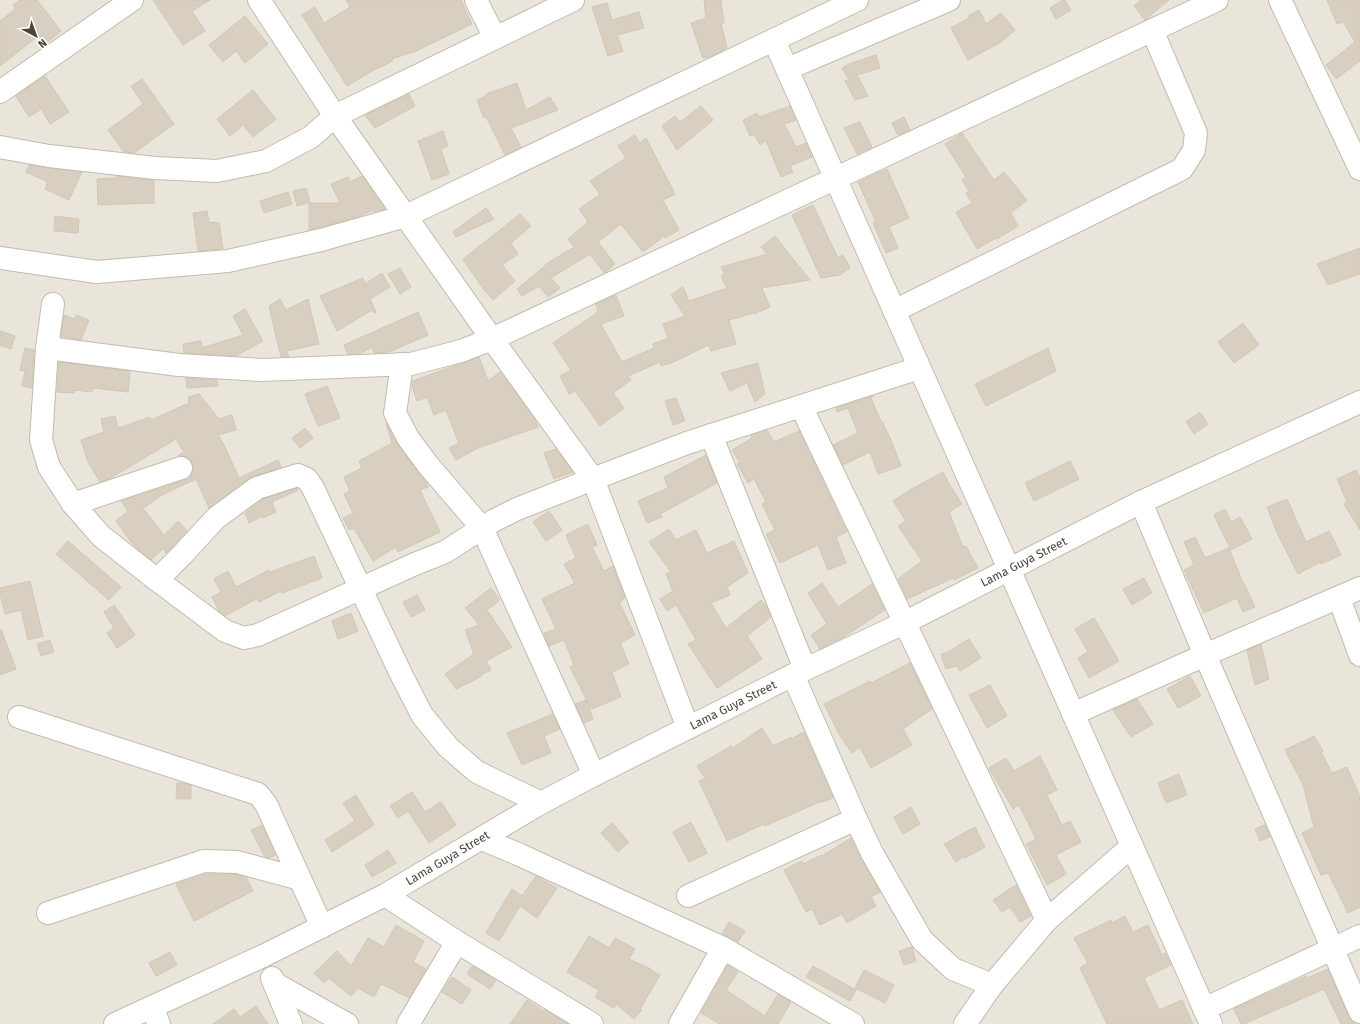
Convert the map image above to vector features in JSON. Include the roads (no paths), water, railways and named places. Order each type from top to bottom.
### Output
[{"type":"street","points":[[0,92],[132,0]]},
{"type":"street","points":[[259,0],[335,116],[492,339],[593,479],[688,728]]},
{"type":"street","points":[[476,0],[495,38]]},
{"type":"street","points":[[0,147],[56,157],[155,168],[217,171],[266,161],[311,137],[335,116],[573,0]]},
{"type":"street","points":[[0,258],[97,272],[228,261],[321,240],[406,216],[857,0]]},
{"type":"street","points":[[787,69],[949,0]]},
{"type":"street","points":[[47,348],[179,366],[255,369],[411,364],[461,351],[492,339],[1217,0]]},
{"type":"street","points":[[1280,0],[1360,169]]},
{"type":"street","points":[[894,311],[1182,169],[1194,150],[1196,133],[1152,30]]},
{"type":"street","points":[[774,40],[1207,1017],[1332,949],[1360,936]]},
{"type":"street","points":[[53,304],[47,348],[41,440],[49,467],[73,504],[101,536],[225,631],[244,638],[258,635],[415,564],[445,552],[493,521],[517,509],[687,442],[920,368]]},
{"type":"street","points":[[402,364],[395,413],[408,438],[428,465],[482,528],[594,775]]},
{"type":"street","name":"Lama Guya Street","points":[[115,1024],[156,1016],[263,956],[385,895],[541,803],[594,775],[799,672],[904,623],[1141,502],[1360,402]]},
{"type":"street","points":[[801,406],[1047,920]]},
{"type":"street","points":[[711,435],[799,672],[856,819],[872,853],[922,940],[953,969],[986,992]]},
{"type":"street","points":[[73,504],[181,468]]},
{"type":"street","points":[[157,580],[216,518],[257,488],[298,475],[307,479],[313,488],[360,589],[422,715],[448,747],[477,772],[541,803]]},
{"type":"street","points":[[1141,502],[1360,1012]]},
{"type":"street","points":[[1073,714],[1205,654],[1360,588]]},
{"type":"street","points":[[1339,598],[1360,655]]},
{"type":"street","points":[[19,717],[258,794],[266,804],[322,927]]},
{"type":"street","points":[[688,896],[856,819]]},
{"type":"street","points":[[482,839],[723,948],[853,1024]]},
{"type":"street","points":[[965,1024],[986,992],[1047,920],[1132,846]]},
{"type":"street","points":[[48,913],[204,861],[236,862],[300,879]]},
{"type":"street","points":[[385,895],[457,942],[592,1024]]},
{"type":"street","points":[[408,1024],[457,942]]},
{"type":"street","points":[[680,1024],[723,948]]},
{"type":"street","points":[[263,956],[291,1024]]},
{"type":"street","points":[[274,983],[347,1024]]}]
